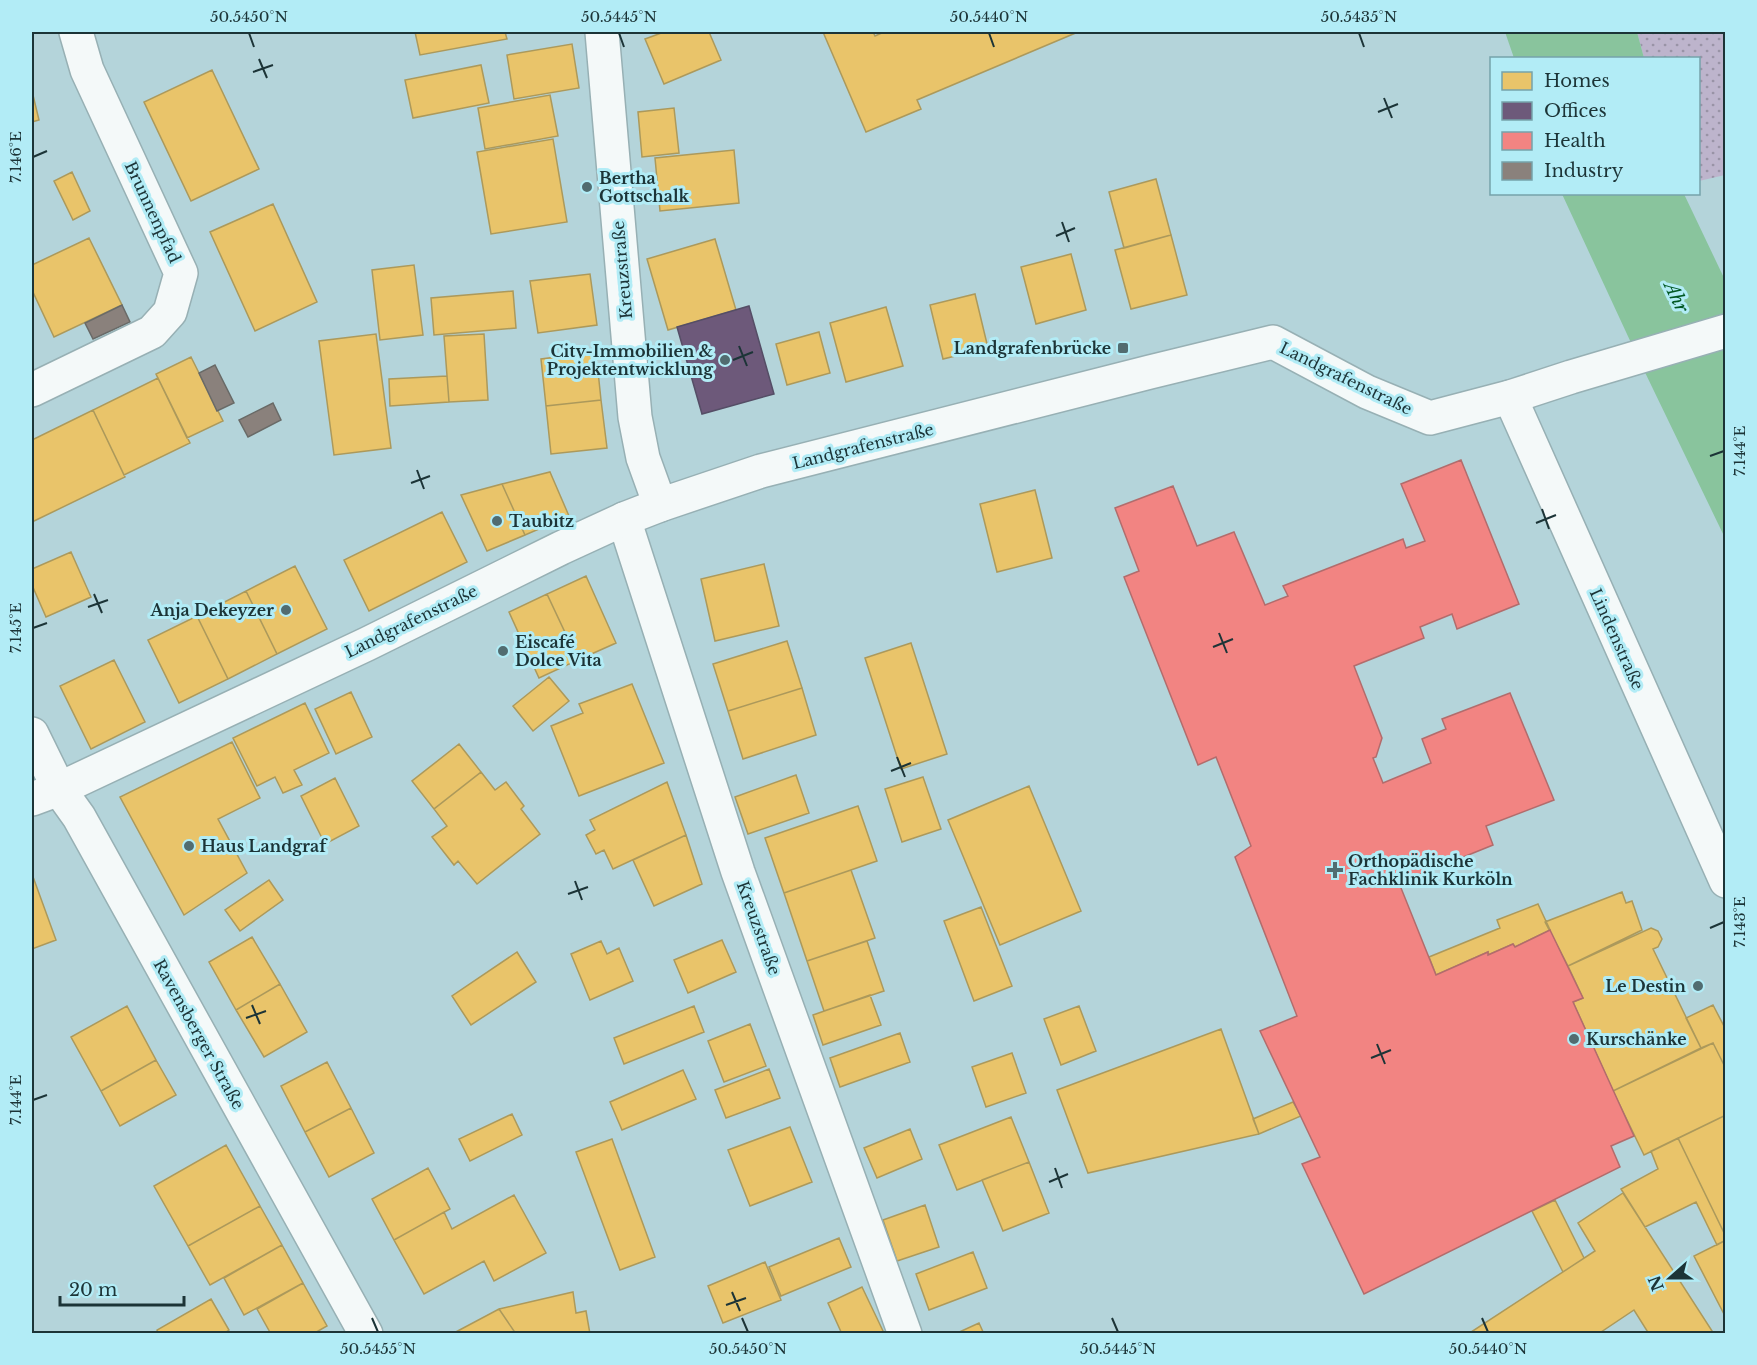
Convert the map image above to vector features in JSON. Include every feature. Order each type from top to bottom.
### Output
[{"type":"street","name":"Brunnenpfad","points":[[32,390],[152,332],[170,312],[181,273],[87,70],[76,32]]},
{"type":"street","name":"Kreuzstraße","points":[[602,32],[635,417],[643,458],[660,505]]},
{"type":"street","name":"Landgrafenstraße","points":[[45,794],[367,644],[624,519],[761,471],[1273,342],[1366,392],[1430,418],[1510,397],[1571,376],[1725,332]]},
{"type":"street","name":"Lindenstraße","points":[[1510,397],[1725,881]]},
{"type":"street","name":"Kreuzstraße","points":[[624,519],[738,872],[905,1334]]},
{"type":"street","name":"Ravensberger Straße","points":[[32,735],[45,794],[79,817],[366,1334]]},
{"type":"shaded area","points":[[1637,32],[1725,32],[1725,175],[1700,181],[1700,57],[1644,57]]},
{"type":"water","points":[[1505,32],[1637,32],[1644,57],[1514,57]]},
{"type":"water","name":"Ahr","points":[[1562,195],[1684,195],[1725,280],[1725,538]]},
{"type":"building: Homes","points":[[415,32],[505,32],[507,39],[420,55]]},
{"type":"building: Homes","points":[[664,32],[709,32],[721,60],[664,84],[645,39]]},
{"type":"building: Homes","points":[[823,32],[873,32],[875,36],[884,32],[1078,32],[917,100],[921,109],[866,132]]},
{"type":"building: Homes","points":[[572,44],[579,88],[514,99],[507,55]]},
{"type":"building: Homes","points":[[481,65],[489,103],[413,118],[405,80]]},
{"type":"building: Homes","points":[[212,70],[259,169],[191,201],[144,102]]},
{"type":"building: Homes","points":[[32,91],[39,120],[32,122]]},
{"type":"building: Homes","points":[[550,95],[558,136],[485,149],[478,108]]},
{"type":"building: Homes","points":[[674,108],[679,153],[642,157],[638,112]]},
{"type":"building: Homes","points":[[553,139],[567,222],[491,234],[477,152]]},
{"type":"building: Homes","points":[[734,150],[739,203],[660,211],[655,158]]},
{"type":"building: Homes","points":[[72,172],[90,211],[73,220],[54,181]]},
{"type":"building: Homes","points":[[1156,179],[1171,235],[1124,248],[1109,192]]},
{"type":"building: Homes","points":[[273,204],[317,302],[255,331],[210,232]]},
{"type":"building: Homes","points":[[1171,235],[1187,295],[1131,309],[1115,250]]},
{"type":"building: Homes","points":[[89,238],[122,305],[54,337],[32,290],[32,265]]},
{"type":"building: Homes","points":[[715,239],[736,310],[668,330],[647,259]]},
{"type":"building: Homes","points":[[1071,254],[1086,310],[1036,324],[1021,267]]},
{"type":"building: Homes","points":[[414,265],[423,335],[380,340],[372,270]]},
{"type":"building: Homes","points":[[590,274],[597,325],[538,333],[530,281]]},
{"type":"building: Homes","points":[[513,291],[516,328],[434,335],[431,298]]},
{"type":"building: Homes","points":[[975,294],[988,348],[943,359],[930,305]]},
{"type":"building: Homes","points":[[886,307],[903,366],[846,382],[830,323]]},
{"type":"building: Homes","points":[[819,332],[830,373],[787,385],[776,344]]},
{"type":"building: Homes","points":[[376,334],[391,448],[334,455],[319,341]]},
{"type":"building: Homes","points":[[484,334],[488,400],[449,402],[444,336]]},
{"type":"building: Homes","points":[[596,352],[601,400],[546,406],[541,359]]},
{"type":"building: Homes","points":[[191,357],[223,421],[187,438],[156,374]]},
{"type":"building: Homes","points":[[447,376],[449,402],[390,406],[389,379]]},
{"type":"building: Homes","points":[[158,378],[190,443],[124,475],[93,410]]},
{"type":"building: Homes","points":[[601,400],[607,448],[551,454],[546,406]]},
{"type":"building: Homes","points":[[93,410],[125,477],[32,522],[32,440]]},
{"type":"building: Homes","points":[[550,472],[569,516],[525,535],[502,484]]},
{"type":"building: Homes","points":[[502,484],[525,535],[487,551],[461,495]]},
{"type":"building: Homes","points":[[1035,490],[1052,558],[997,572],[980,504]]},
{"type":"building: Homes","points":[[442,512],[467,562],[369,611],[344,560]]},
{"type":"building: Homes","points":[[71,552],[91,597],[46,617],[32,585],[32,569]]},
{"type":"building: Homes","points":[[764,564],[779,626],[715,641],[701,579]]},
{"type":"building: Homes","name":"Anja Dekeyzer","points":[[295,566],[327,629],[277,654],[246,591]]},
{"type":"building: Homes","points":[[586,576],[616,643],[578,660],[547,594]]},
{"type":"building: Homes","points":[[246,591],[277,654],[228,679],[197,616]]},
{"type":"building: Homes","points":[[547,594],[578,660],[539,678],[509,612]]},
{"type":"building: Homes","points":[[197,616],[228,679],[179,703],[148,640]]},
{"type":"building: Homes","points":[[787,641],[802,688],[728,711],[713,664]]},
{"type":"building: Homes","points":[[911,643],[947,754],[901,769],[865,658]]},
{"type":"building: Homes","points":[[114,660],[145,722],[91,749],[60,686]]},
{"type":"building: Homes","points":[[549,677],[569,701],[533,731],[513,706]]},
{"type":"building: Homes","points":[[632,684],[664,763],[579,796],[551,726],[583,713],[579,704]]},
{"type":"building: Homes","points":[[802,688],[816,735],[743,759],[728,711]]},
{"type":"building: Homes","points":[[351,692],[372,737],[336,754],[315,709]]},
{"type":"building: Homes","points":[[305,703],[329,753],[294,770],[302,785],[283,793],[275,777],[257,786],[233,738]]},
{"type":"building: Homes","name":"Haus Landgraf","points":[[232,742],[260,798],[218,819],[247,873],[184,915],[120,797]]},
{"type":"building: Homes","points":[[459,744],[481,772],[434,809],[412,781]]},
{"type":"building: Homes","points":[[481,772],[495,790],[506,782],[524,806],[521,809],[540,834],[477,884],[458,861],[454,865],[432,837],[447,826],[434,809]]},
{"type":"building: Homes","points":[[796,775],[809,813],[748,834],[735,797]]},
{"type":"building: Homes","points":[[923,777],[941,829],[902,842],[885,789]]},
{"type":"building: Homes","points":[[335,778],[359,826],[325,844],[301,796]]},
{"type":"building: Homes","points":[[667,782],[686,835],[613,869],[604,850],[596,854],[586,835],[595,830],[590,820]]},
{"type":"building: Homes","points":[[1029,786],[1081,911],[1000,945],[948,820]]},
{"type":"building: Homes","points":[[858,806],[877,861],[784,893],[765,838]]},
{"type":"building: Homes","points":[[686,835],[702,884],[654,906],[633,860]]},
{"type":"building: Homes","points":[[851,870],[875,938],[807,961],[784,893]]},
{"type":"building: Homes","points":[[32,874],[56,940],[32,949]]},
{"type":"building: Homes","points":[[269,880],[283,900],[240,931],[225,910]]},
{"type":"building: Homes","points":[[1622,892],[1626,903],[1632,901],[1642,930],[1568,966],[1545,922]]},
{"type":"building: Homes","points":[[1538,904],[1550,930],[1515,947],[1513,944],[1488,955],[1488,952],[1436,975],[1429,957],[1500,928],[1497,920]]},
{"type":"building: Homes","points":[[981,907],[1012,986],[974,1001],[944,921]]},
{"type":"building: Homes","points":[[1651,928],[1658,931],[1662,939],[1658,947],[1653,949],[1701,1048],[1613,1091],[1573,1002],[1583,998],[1568,966]]},
{"type":"building: Homes","points":[[252,937],[280,984],[236,1010],[209,962]]},
{"type":"building: Homes","points":[[722,940],[736,972],[688,993],[674,960]]},
{"type":"building: Homes","points":[[601,941],[607,954],[619,948],[633,981],[590,1000],[571,954]]},
{"type":"building: Homes","points":[[867,941],[884,991],[824,1011],[807,961]]},
{"type":"building: Homes","points":[[517,952],[536,982],[471,1025],[452,996]]},
{"type":"building: Homes","points":[[280,984],[307,1032],[264,1057],[236,1010]]},
{"type":"building: Homes","points":[[870,995],[881,1025],[823,1045],[813,1015]]},
{"type":"building: Homes","points":[[1713,1005],[1726,1030],[1726,1069],[1713,1043],[1701,1048],[1686,1018]]},
{"type":"building: Homes","points":[[127,1006],[156,1060],[101,1091],[71,1037]]},
{"type":"building: Homes","points":[[694,1006],[704,1032],[624,1064],[614,1038]]},
{"type":"building: Homes","points":[[1079,1006],[1096,1051],[1061,1065],[1044,1019]]},
{"type":"building: Homes","points":[[750,1024],[766,1066],[724,1082],[708,1041]]},
{"type":"building: Homes","points":[[1221,1029],[1259,1134],[1088,1173],[1057,1090]]},
{"type":"building: Homes","points":[[900,1033],[910,1062],[840,1087],[830,1058]]},
{"type":"building: Homes","points":[[1713,1043],[1726,1069],[1726,1115],[1644,1155],[1613,1091]]},
{"type":"building: Homes","points":[[1012,1053],[1026,1093],[986,1107],[972,1067]]},
{"type":"building: Homes","points":[[156,1060],[176,1095],[120,1126],[101,1091]]},
{"type":"building: Homes","points":[[327,1062],[351,1108],[305,1132],[281,1086]]},
{"type":"building: Homes","points":[[769,1069],[780,1098],[726,1118],[715,1090]]},
{"type":"building: Homes","points":[[683,1070],[696,1099],[622,1130],[610,1102]]},
{"type":"building: Homes","points":[[1293,1102],[1301,1116],[1259,1134],[1253,1119]]},
{"type":"building: Homes","points":[[351,1108],[374,1153],[329,1177],[305,1132]]},
{"type":"building: Homes","points":[[512,1114],[522,1135],[470,1161],[459,1139]]},
{"type":"building: Homes","points":[[1726,1115],[1726,1237],[1678,1138]]},
{"type":"building: Homes","points":[[1011,1117],[1029,1162],[957,1190],[939,1145]]},
{"type":"building: Homes","points":[[790,1127],[812,1182],[750,1206],[728,1150]]},
{"type":"building: Homes","points":[[910,1129],[922,1159],[877,1178],[864,1148]]},
{"type":"building: Homes","points":[[1678,1138],[1726,1237],[1726,1240],[1717,1245],[1696,1202],[1645,1227],[1621,1189],[1658,1169],[1651,1151]]},
{"type":"building: Homes","points":[[612,1139],[655,1257],[620,1270],[576,1152]]},
{"type":"building: Homes","points":[[226,1145],[260,1206],[188,1246],[154,1186]]},
{"type":"building: Homes","points":[[1029,1162],[1049,1213],[1003,1231],[982,1180]]},
{"type":"building: Homes","points":[[428,1168],[450,1209],[394,1240],[372,1199]]},
{"type":"building: Homes","points":[[1623,1193],[1714,1334],[1649,1334],[1634,1310],[1598,1334],[1468,1334],[1595,1251],[1578,1223]]},
{"type":"building: Homes","points":[[514,1195],[546,1253],[494,1281],[484,1261],[424,1294],[394,1240],[444,1212],[452,1229]]},
{"type":"building: Homes","points":[[1555,1200],[1584,1258],[1563,1272],[1532,1211]]},
{"type":"building: Homes","points":[[925,1205],[939,1247],[897,1261],[883,1220]]},
{"type":"building: Homes","points":[[260,1206],[282,1245],[210,1285],[188,1246]]},
{"type":"building: Homes","points":[[839,1238],[851,1267],[781,1296],[769,1267]]},
{"type":"building: Homes","points":[[1726,1240],[1726,1318],[1694,1256]]},
{"type":"building: Homes","points":[[282,1245],[303,1283],[244,1315],[224,1278]]},
{"type":"building: Homes","points":[[973,1252],[987,1288],[929,1310],[916,1274]]},
{"type":"building: Homes","points":[[765,1262],[781,1300],[723,1323],[708,1286]]},
{"type":"building: Homes","points":[[303,1283],[327,1326],[313,1334],[271,1334],[257,1309]]},
{"type":"building: Homes","points":[[862,1287],[883,1334],[842,1334],[828,1303]]},
{"type":"building: Homes","points":[[573,1292],[576,1313],[586,1311],[590,1334],[516,1334],[499,1309]]},
{"type":"building: Homes","points":[[211,1299],[229,1330],[223,1334],[158,1334],[157,1330]]},
{"type":"building: Homes","points":[[499,1309],[516,1334],[452,1334]]},
{"type":"building: Homes","points":[[979,1323],[984,1334],[955,1334]]},
{"type":"building: Offices","name":"City-Immobilien & Projektentwicklung","points":[[749,306],[774,394],[702,414],[677,327]]},
{"type":"building: Health","name":"Orthopädische Fachklinik Kurköln","points":[[1461,460],[1519,604],[1457,629],[1452,614],[1420,627],[1424,638],[1354,666],[1382,738],[1376,757],[1373,758],[1383,783],[1431,763],[1422,739],[1446,729],[1442,719],[1510,693],[1554,800],[1486,826],[1493,845],[1399,883],[1436,975],[1488,952],[1488,955],[1513,944],[1515,947],[1550,930],[1583,998],[1573,1002],[1634,1136],[1611,1146],[1620,1167],[1364,1294],[1302,1164],[1320,1157],[1260,1031],[1297,1016],[1235,857],[1251,846],[1216,757],[1198,765],[1124,577],[1139,571],[1115,508],[1173,486],[1197,546],[1234,532],[1265,605],[1288,596],[1283,586],[1403,539],[1406,548],[1425,541],[1401,484]]},
{"type":"building: Industry","points":[[122,305],[130,322],[93,339],[85,323]]},
{"type":"building: Industry","points":[[215,365],[234,403],[217,411],[199,373]]},
{"type":"building: Industry","points":[[273,403],[281,420],[248,437],[239,420]]},
{"type":"place","name":"Bertha Gottschalk","points":[[587,187]]},
{"type":"place","name":"Landgrafenbrücke","points":[[1123,348]]},
{"type":"place","name":"City-Immobilien & Projektentwicklung","points":[[725,360]]},
{"type":"place","name":"Taubitz","points":[[497,521]]},
{"type":"place","name":"Anja Dekeyzer","points":[[286,610]]},
{"type":"place","name":"Eiscafé Dolce Vita","points":[[503,651]]},
{"type":"place","name":"Haus Landgraf","points":[[189,846]]},
{"type":"place","name":"Orthopädische Fachklinik Kurköln","points":[[1335,870]]},
{"type":"place","name":"Le Destin","points":[[1698,986]]},
{"type":"place","name":"Kurschänke","points":[[1574,1039]]}]
